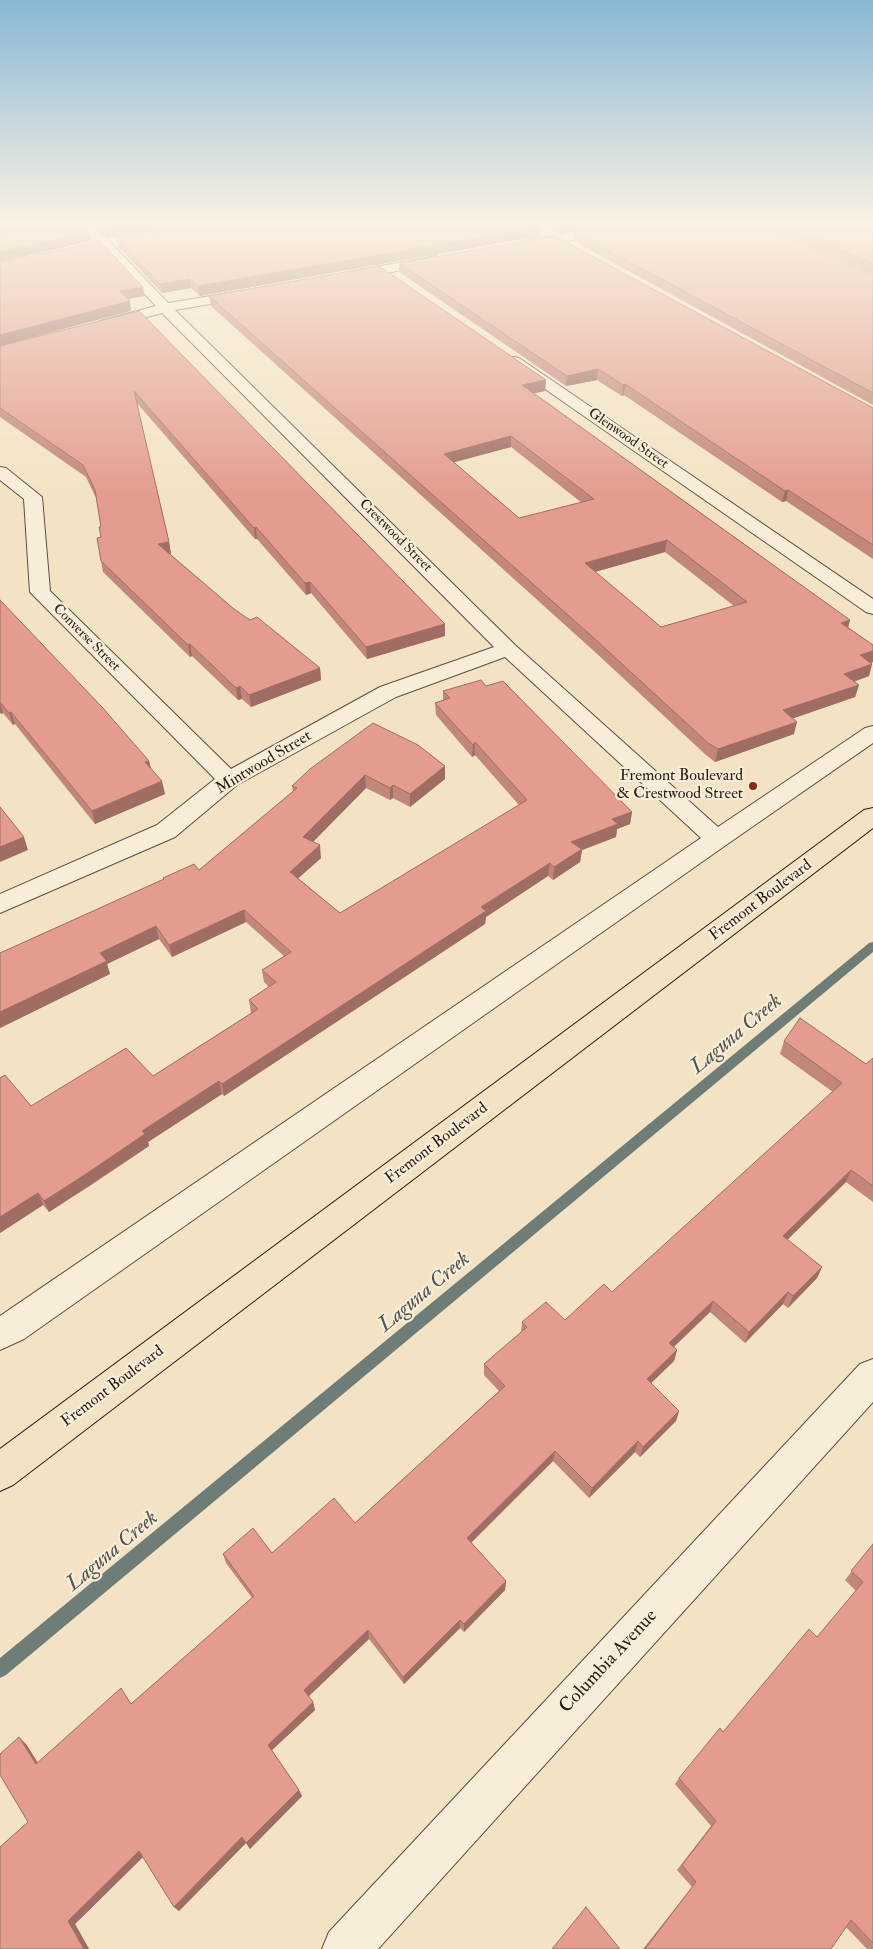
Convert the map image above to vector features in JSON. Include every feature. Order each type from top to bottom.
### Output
[{"type":"main road","name":"Fremont Boulevard","points":[[0,1472],[873,816]]},
{"type":"street","points":[[92,328],[140,315]]},
{"type":"street","name":"Crestwood Street","points":[[172,315],[508,649],[717,839]]},
{"type":"street","name":"Glenwood Street","points":[[505,354],[873,608]]},
{"type":"street","name":"Converse Street","points":[[0,472],[33,497],[40,592],[229,780]]},
{"type":"street","name":"Mintwood Street","points":[[0,904],[166,831],[229,780],[388,692],[508,649]]},
{"type":"street","points":[[0,1334],[12,1328],[873,733]]},
{"type":"street","name":"Columbia Avenue","points":[[346,1949],[873,1376]]},
{"type":"building","points":[[0,315],[77,315],[0,335]]},
{"type":"building","points":[[123,315],[143,315],[445,624],[366,647],[310,582],[305,583],[256,527],[254,528],[134,391],[169,542],[158,544],[234,609],[250,620],[257,617],[320,668],[249,695],[240,686],[236,688],[190,644],[188,645],[101,561],[97,538],[101,537],[99,527],[101,527],[95,490],[83,465],[0,408],[0,346]]},
{"type":"building","points":[[230,315],[451,315],[546,380],[522,385],[850,620],[841,623],[873,645],[873,651],[860,655],[872,664],[844,674],[859,685],[783,710],[797,722],[718,749],[708,743],[596,640]],"holes":[[[511,436],[594,499],[519,518],[444,454]],[[667,540],[747,602],[661,627],[585,563]]]},
{"type":"building","points":[[476,315],[701,315],[873,408],[873,545],[788,490],[785,491],[625,384],[623,385],[598,369],[567,376]]},
{"type":"building","points":[[728,315],[873,315],[873,393]]},
{"type":"building","points":[[0,600],[102,707],[149,761],[145,762],[162,781],[92,811],[11,712],[9,713],[0,702]]},
{"type":"building","points":[[481,680],[486,686],[503,681],[632,812],[612,819],[618,824],[571,842],[582,849],[554,867],[550,863],[481,907],[486,911],[222,1084],[219,1081],[142,1131],[145,1134],[44,1201],[38,1193],[0,1217],[0,1078],[5,1075],[31,1106],[126,1048],[153,1076],[258,1009],[249,1000],[276,982],[262,970],[291,952],[244,910],[169,945],[156,926],[100,953],[107,961],[0,1012],[0,953],[194,864],[199,870],[297,788],[292,786],[310,769],[373,723],[418,745],[445,766],[410,794],[393,785],[390,788],[365,775],[303,837],[320,845],[290,872],[340,913],[527,800],[475,742],[473,745],[435,703],[450,698],[443,691]]},
{"type":"building","points":[[0,807],[24,837],[0,847]]},
{"type":"building","points":[[800,1018],[866,1064],[873,1058],[873,1186],[851,1170],[783,1236],[822,1267],[793,1296],[788,1292],[749,1332],[713,1301],[669,1343],[677,1350],[647,1379],[679,1411],[643,1447],[638,1441],[592,1488],[555,1451],[467,1538],[506,1581],[464,1624],[460,1620],[403,1677],[368,1630],[304,1690],[313,1702],[268,1745],[299,1790],[246,1843],[242,1837],[174,1907],[139,1851],[68,1921],[84,1949],[0,1949],[0,1847],[28,1822],[0,1775],[0,1754],[19,1737],[36,1764],[121,1688],[131,1704],[254,1596],[223,1554],[253,1528],[272,1553],[334,1498],[355,1523],[505,1386],[484,1364],[527,1327],[522,1322],[546,1302],[565,1320],[604,1284],[612,1292],[842,1083],[784,1041]]},
{"type":"building","points":[[873,1544],[873,1943],[851,1920],[831,1949],[645,1949],[696,1882],[682,1865],[716,1821],[679,1778],[720,1728],[723,1732],[809,1629],[817,1637],[863,1582],[851,1571]]},
{"type":"building","points":[[586,1907],[620,1949],[552,1949]]},
{"type":"waterway","name":"Laguna Creek","points":[[0,1669],[873,946]]},
{"type":"place","name":"Fremont Boulevard & Crestwood Street","points":[[753,786]]}]
